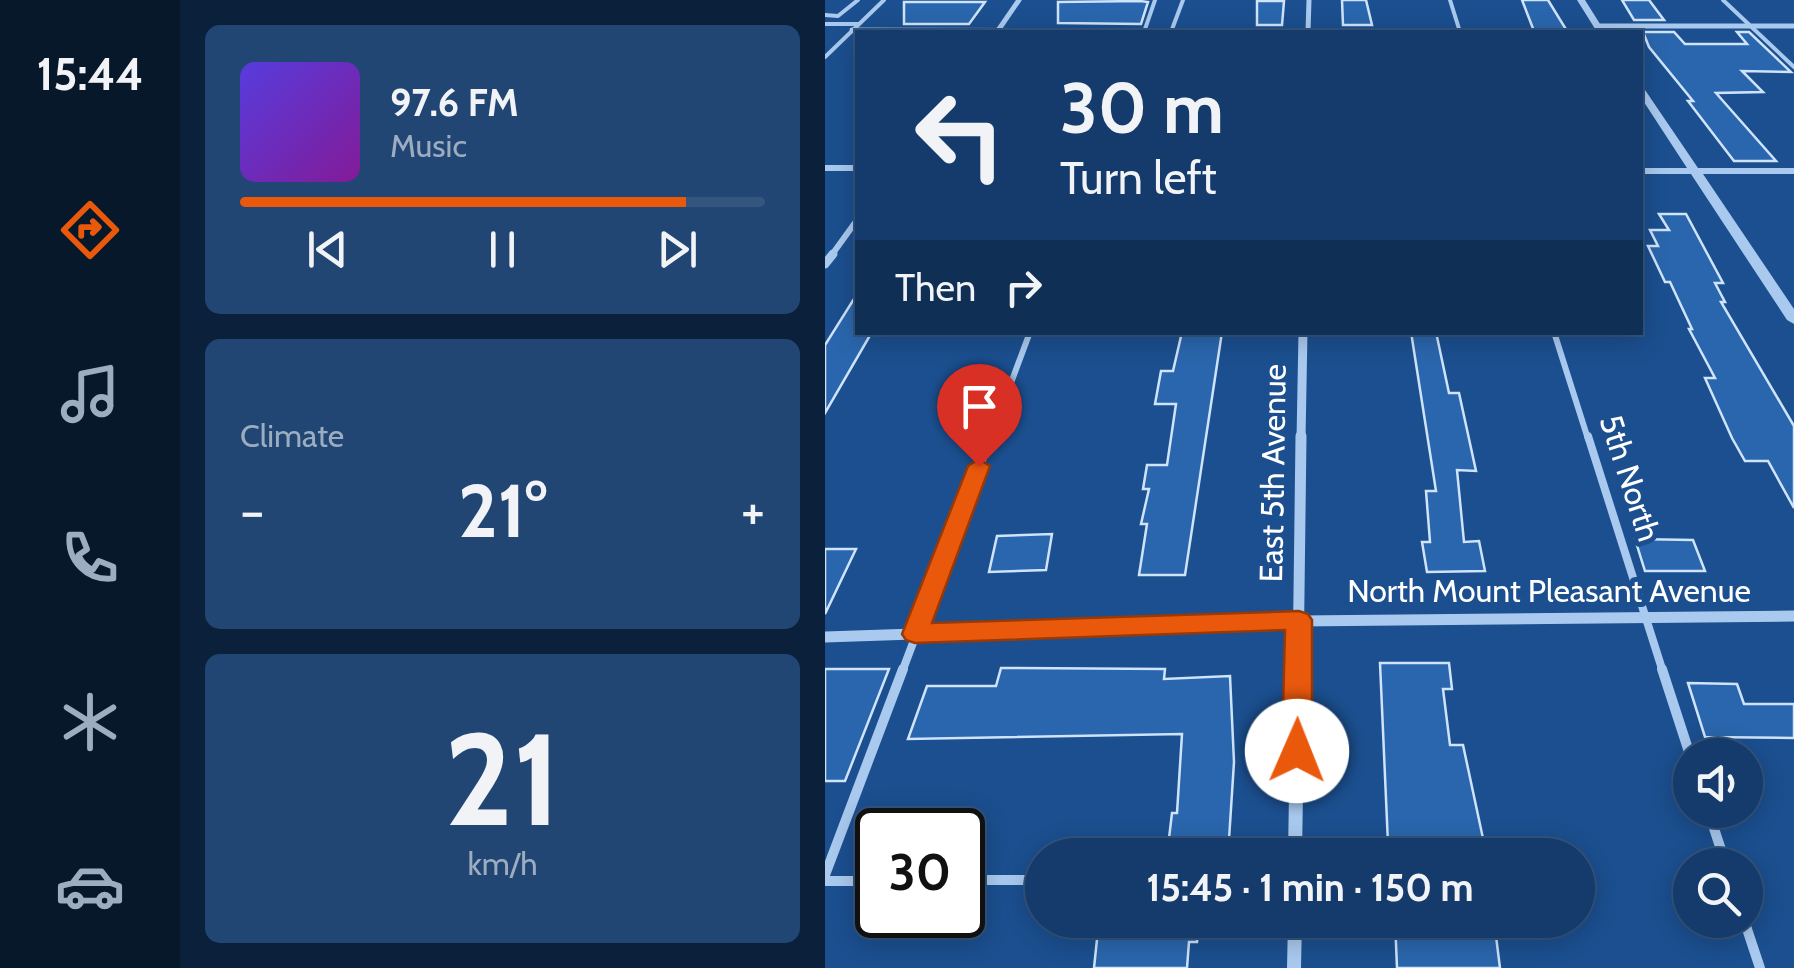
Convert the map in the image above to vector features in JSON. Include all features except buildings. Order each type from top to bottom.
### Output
[{"type":"street","points":[[998,30],[1019,0]]},
{"type":"street","points":[[1308,30],[1309,0]]},
{"type":"street","points":[[1581,0],[1599,29],[1794,26]]},
{"type":"street","points":[[1643,93],[1794,320]]},
{"type":"street","points":[[825,168],[855,168]]},
{"type":"street","points":[[1643,170],[1794,172]]},
{"type":"street","points":[[825,264],[855,223]]},
{"type":"street","name":"East 5th Avenue","points":[[1295,838],[1303,335]]},
{"type":"street","name":"North Mount Pleasant Avenue","points":[[825,637],[1299,620],[1794,616]]},
{"type":"street","points":[[1295,938],[1295,968]]},
{"type":"lane","points":[[825,16],[838,16],[858,0]]},
{"type":"lane","points":[[825,57],[884,0]]},
{"type":"lane","points":[[1146,30],[1155,0]]},
{"type":"lane","points":[[1172,30],[1183,0]]},
{"type":"lane","points":[[1450,0],[1458,30]]},
{"type":"lane","points":[[1723,0],[1794,67]]},
{"type":"lane","points":[[825,24],[858,24]]},
{"type":"lane","points":[[855,879],[825,878],[1029,335]]},
{"type":"lane","name":"5th North","points":[[1555,335],[1685,738]]},
{"type":"lane","points":[[985,880],[1025,880]]},
{"type":"lane","points":[[1750,938],[1760,968]]},
{"type":"route","points":[[979,466],[915,634],[1299,620],[1297,751]]}]
